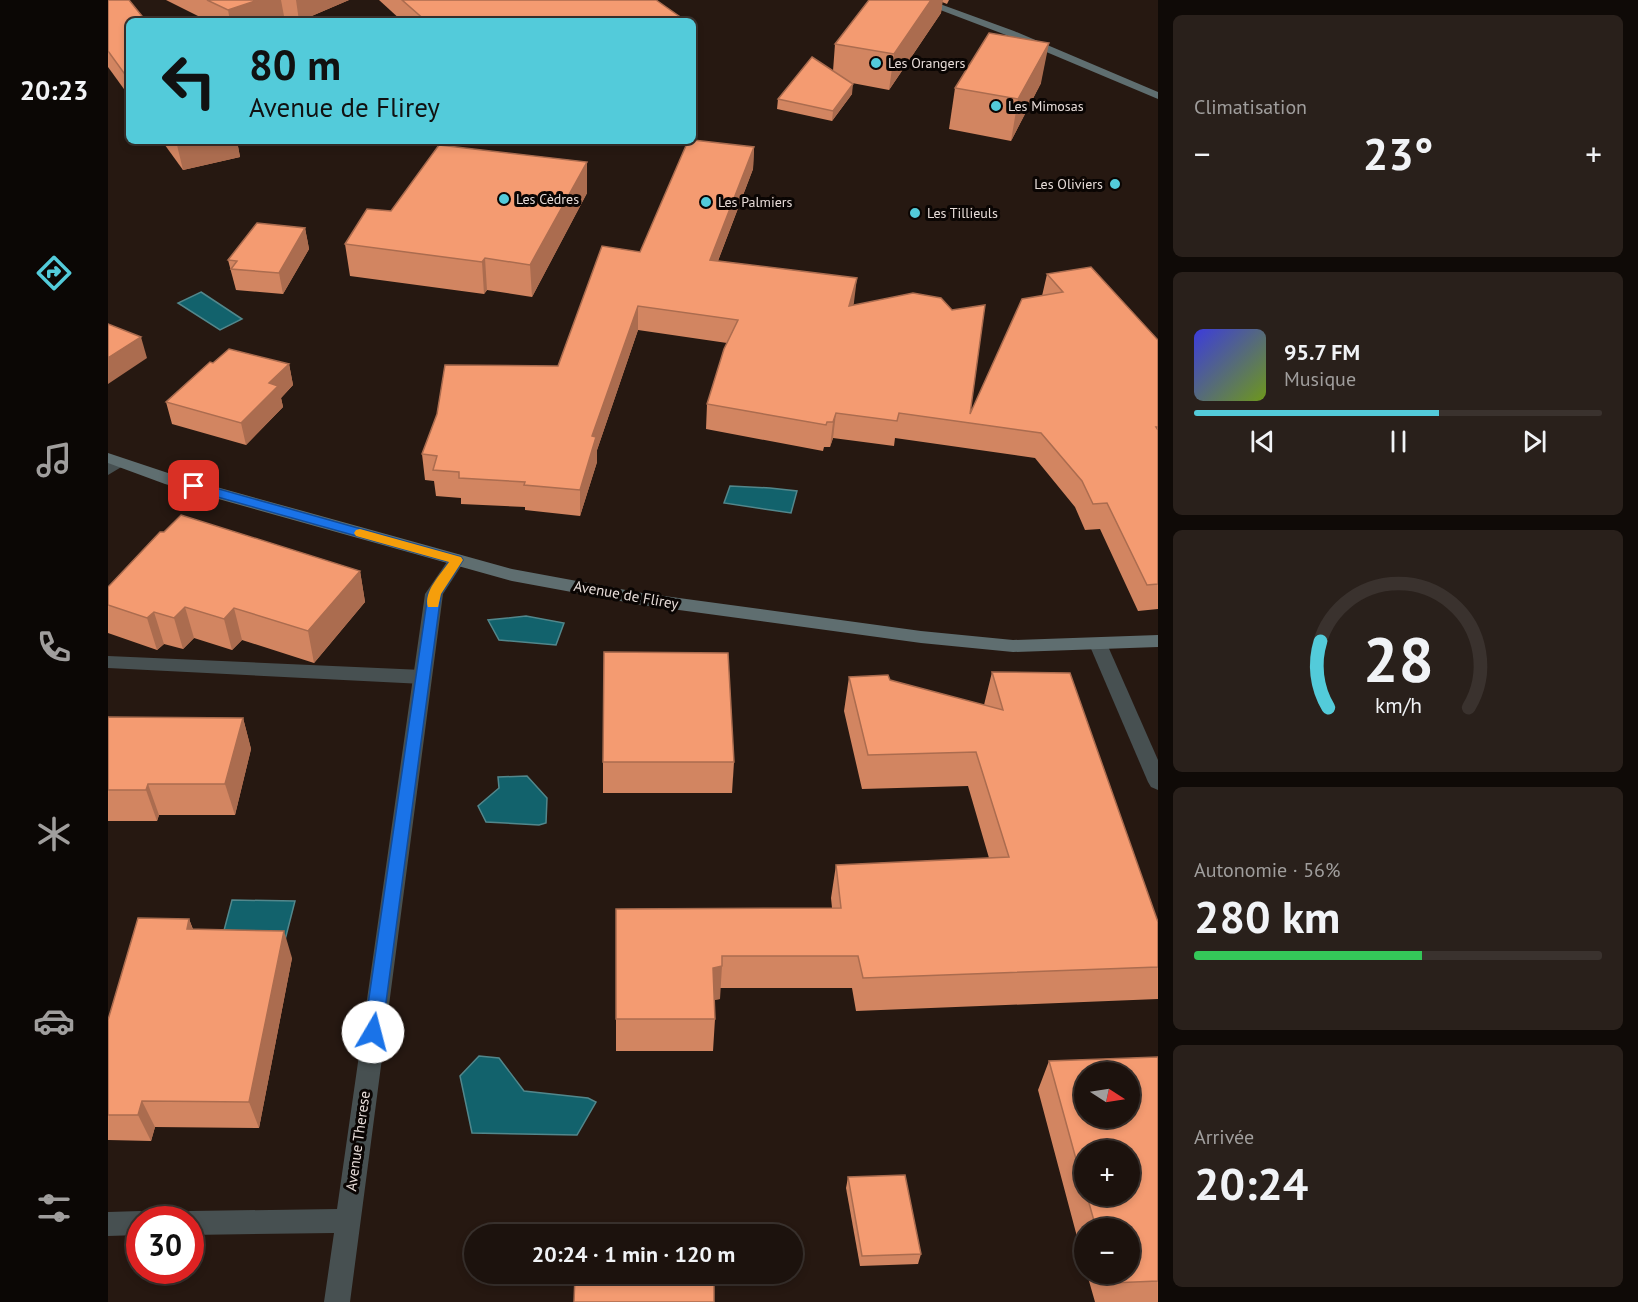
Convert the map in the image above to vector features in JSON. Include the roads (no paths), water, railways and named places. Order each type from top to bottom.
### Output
[{"type":"main road","points":[[921,0],[1048,48],[1158,96]]},
{"type":"main road","name":"Avenue de Flirey","points":[[112,464],[512,575],[642,599],[899,634],[1013,646],[1158,641]]},
{"type":"street","name":"Avenue Therese","points":[[337,1302],[434,594],[457,560]]},
{"type":"street","points":[[1098,644],[1158,782]]},
{"type":"street","points":[[108,662],[423,677]]},
{"type":"street","points":[[204,1223],[347,1221]]},
{"type":"street","points":[[108,1224],[126,1223]]},
{"type":"water","points":[[201,292],[242,319],[220,330],[178,303]]},
{"type":"water","points":[[730,486],[797,491],[791,513],[724,503]]},
{"type":"water","points":[[526,616],[564,623],[556,645],[499,640],[488,620]]},
{"type":"water","points":[[527,776],[547,798],[546,823],[539,825],[486,822],[478,806],[499,788],[498,777]]},
{"type":"water","points":[[232,900],[295,901],[285,940],[222,938]]},
{"type":"water","points":[[479,1056],[499,1058],[524,1091],[588,1098],[596,1102],[577,1135],[472,1133],[460,1076]]},
{"type":"place","name":"Les Orangers","points":[[876,63]]},
{"type":"place","name":"Les Mimosas","points":[[996,106]]},
{"type":"place","name":"Les Oliviers","points":[[1115,184]]},
{"type":"place","name":"Les Cèdres","points":[[504,199]]},
{"type":"place","name":"Les Palmiers","points":[[706,202]]},
{"type":"place","name":"Les Tillieuls","points":[[915,213]]}]
